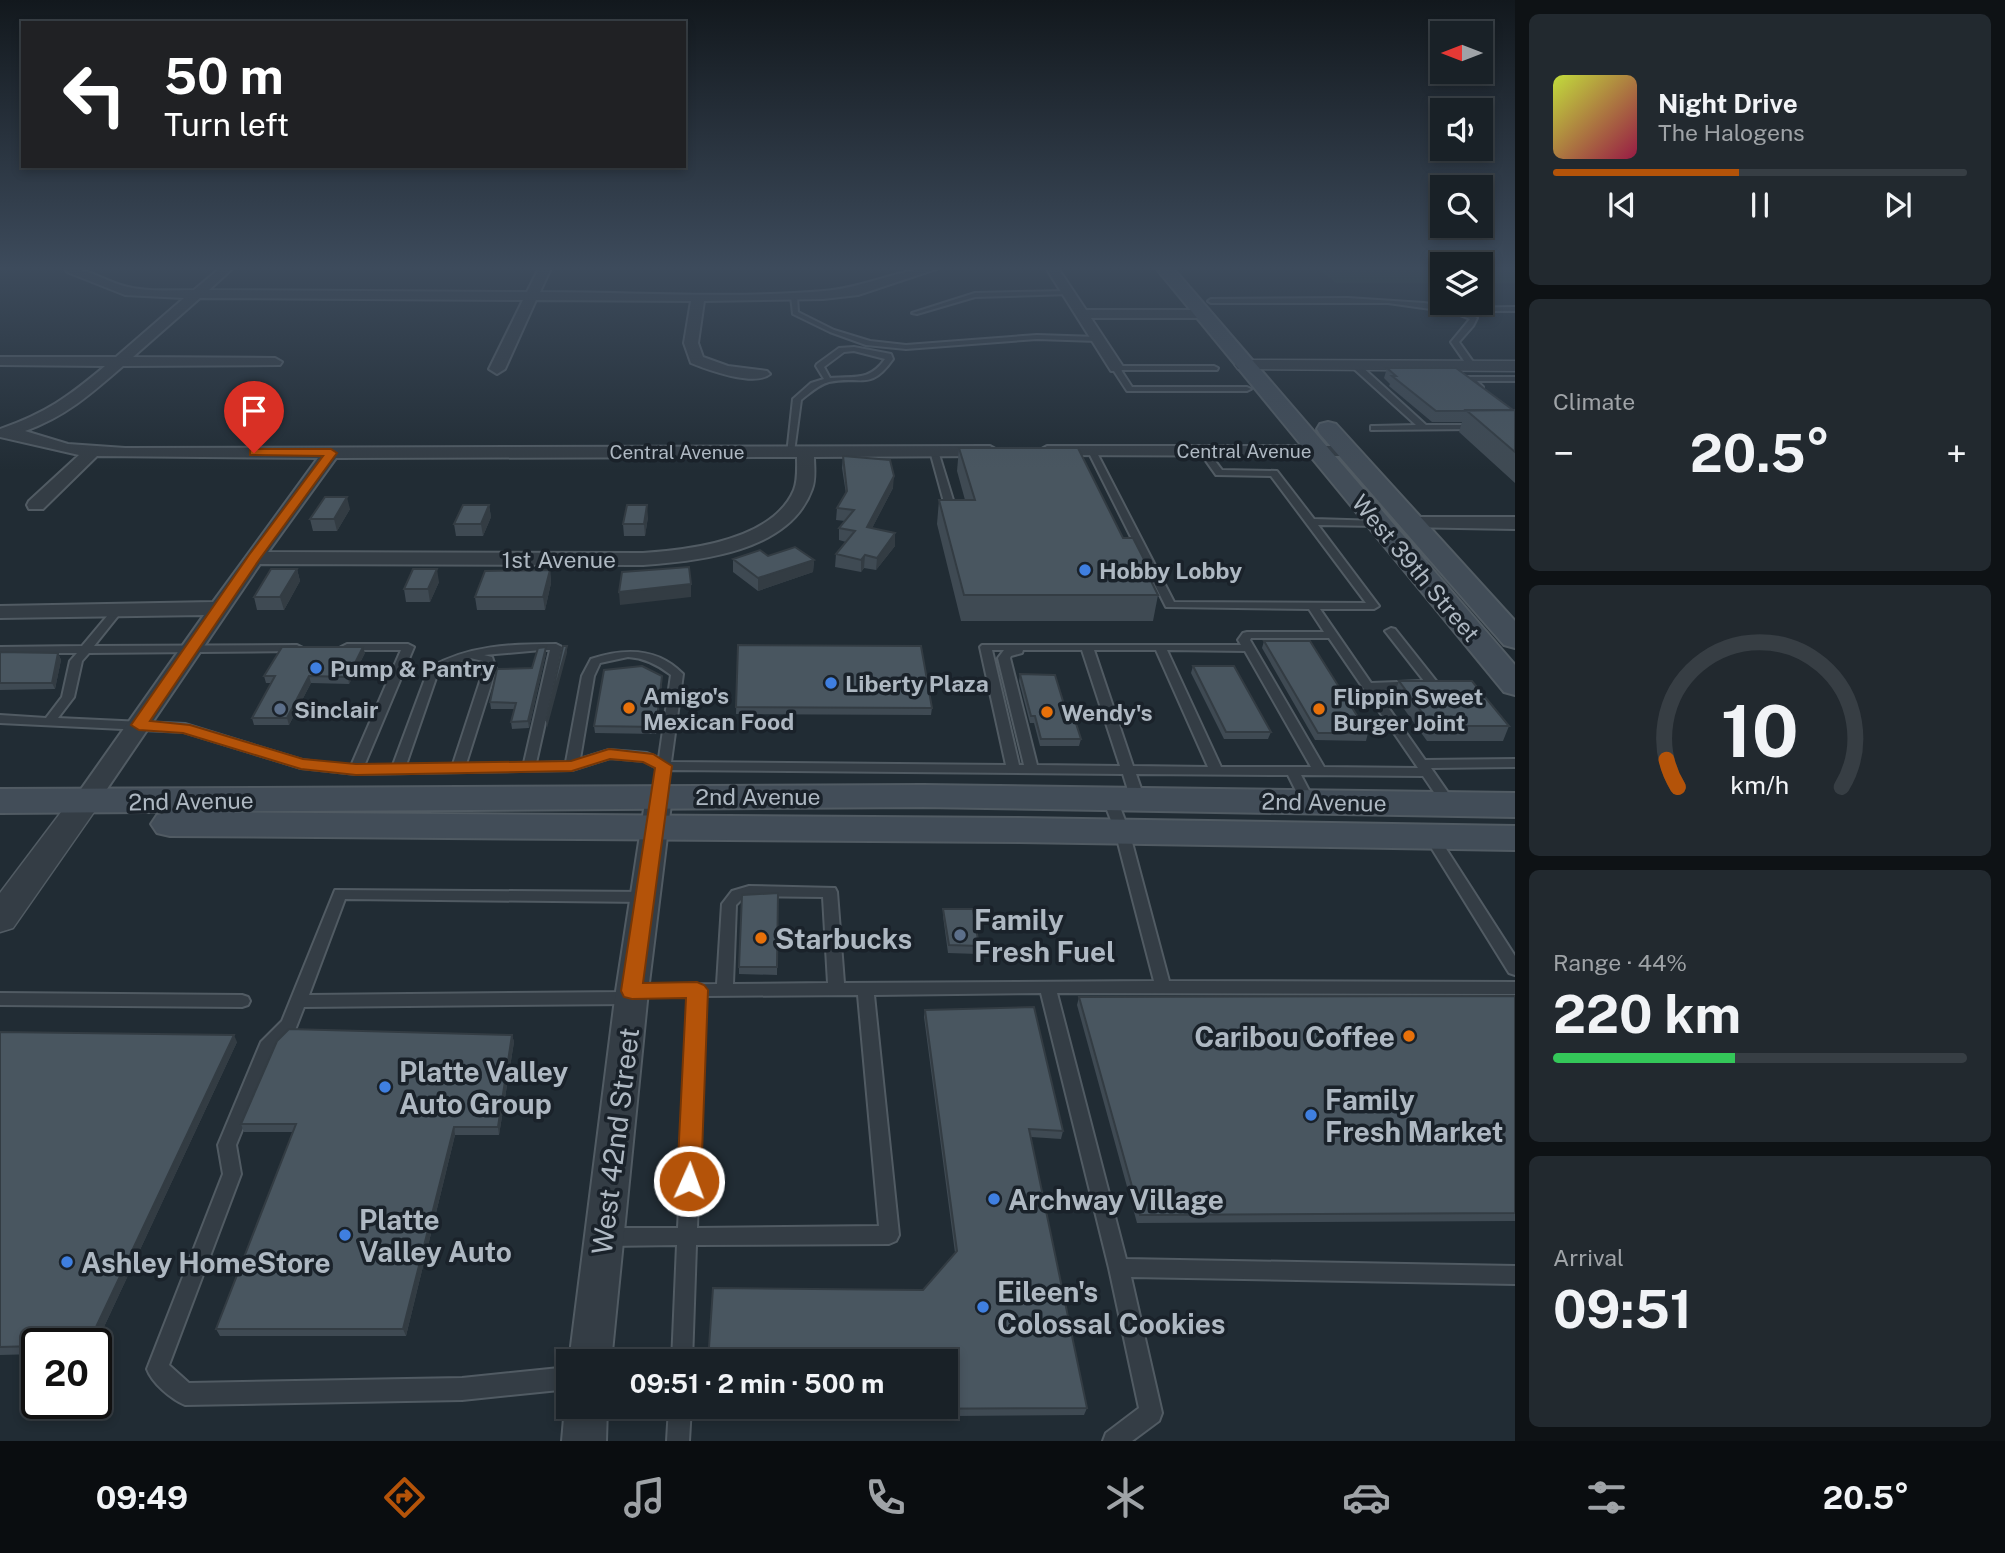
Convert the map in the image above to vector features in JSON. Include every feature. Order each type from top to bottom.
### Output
[{"type":"main road","name":"West 39th Street","points":[[1224,335],[1244,365],[1515,685]]},
{"type":"main road","points":[[1237,335],[1289,384]]},
{"type":"main road","name":"West 39th Street","points":[[1314,413],[1409,523],[1515,639]]},
{"type":"main road","name":"2nd Avenue","points":[[0,823],[78,812],[659,796],[927,782],[1125,800],[1431,836],[1515,838]]},
{"type":"main road","name":"2nd Avenue","points":[[659,796],[1125,800],[1306,782],[1449,804],[1515,805]]},
{"type":"main road","name":"2nd Avenue","points":[[0,801],[78,812]]},
{"type":"street","points":[[5,433],[44,419],[75,400],[149,335]]},
{"type":"street","points":[[497,369],[513,335]]},
{"type":"street","points":[[692,335],[691,344],[696,360],[741,374],[762,374]]},
{"type":"street","points":[[1094,335],[1116,368]]},
{"type":"street","points":[[0,362],[275,362]]},
{"type":"street","points":[[1244,365],[1472,366],[1512,371]]},
{"type":"street","name":"Central Avenue","points":[[5,433],[48,445],[94,450],[331,453],[1347,451]]},
{"type":"street","points":[[36,505],[94,450]]},
{"type":"street","name":"1st Avenue","points":[[254,558],[643,559],[702,552],[755,536],[790,509],[803,491],[798,452]]},
{"type":"street","points":[[0,919],[331,453]]},
{"type":"street","points":[[1409,523],[1515,523]]},
{"type":"street","points":[[0,612],[220,608]]},
{"type":"street","name":"West 42nd Street","points":[[591,1349],[631,994],[659,796]]},
{"type":"street","points":[[584,1441],[585,1419]]},
{"type":"lane","points":[[845,335],[869,343],[906,347],[1037,337],[1097,339]]},
{"type":"lane","points":[[1458,335],[1455,342],[1472,366]]},
{"type":"lane","points":[[798,452],[797,399],[814,385],[828,380],[872,377],[880,372],[888,356],[854,349],[842,350],[820,366],[828,380]]},
{"type":"lane","points":[[1356,366],[1424,428]]},
{"type":"lane","points":[[1116,368],[1214,368]]},
{"type":"lane","points":[[1116,368],[1130,389],[1247,389]]},
{"type":"lane","points":[[1485,391],[1469,379],[1512,371]]},
{"type":"lane","points":[[1374,428],[1489,427]]},
{"type":"lane","points":[[934,451],[952,513]]},
{"type":"lane","points":[[1092,451],[1170,605],[1374,606],[1274,473],[1219,473],[1203,451]]},
{"type":"lane","points":[[1310,522],[1377,523]]},
{"type":"lane","points":[[1312,606],[1449,804]]},
{"type":"lane","points":[[50,721],[68,697],[76,661],[117,611]]},
{"type":"lane","points":[[1368,687],[1433,684],[1391,631]]},
{"type":"lane","points":[[1306,782],[1244,640],[1247,635],[1333,635]]},
{"type":"lane","points":[[340,647],[408,647],[356,770]]},
{"type":"lane","points":[[1013,769],[986,647],[1249,648]]},
{"type":"lane","points":[[1031,769],[1004,655],[1042,647]]},
{"type":"lane","points":[[1087,647],[1125,800],[1163,986]]},
{"type":"lane","points":[[1160,647],[1216,771]]},
{"type":"lane","points":[[0,650],[313,648]]},
{"type":"lane","points":[[398,769],[433,670],[445,662],[468,654],[556,648],[529,767]]},
{"type":"lane","points":[[458,768],[490,668],[488,659],[468,654]]},
{"type":"lane","points":[[572,766],[588,676],[595,661],[612,655],[643,654],[660,660],[677,674],[659,796]]},
{"type":"lane","points":[[0,719],[185,728],[301,764],[356,770],[572,766],[609,754],[647,757],[659,796]]},
{"type":"lane","points":[[927,782],[1013,769],[1031,769],[1125,800],[1216,771],[1306,782],[1424,768],[1515,763]]},
{"type":"lane","points":[[1431,836],[1515,969]]},
{"type":"lane","points":[[725,990],[729,905],[737,895],[749,891],[830,892],[836,989]]},
{"type":"lane","points":[[556,1379],[462,1389],[185,1394],[157,1369],[232,1174],[227,1145],[267,1048],[289,1025],[340,894],[646,897]]},
{"type":"lane","points":[[297,1001],[631,994],[697,990],[1163,986],[1515,988]]},
{"type":"lane","points":[[1047,987],[1119,1268],[1151,1413],[1114,1441]]},
{"type":"lane","points":[[604,1237],[889,1235],[865,989]]},
{"type":"lane","points":[[683,1349],[697,990]]},
{"type":"lane","points":[[0,999],[242,1001]]},
{"type":"lane","points":[[1119,1268],[1515,1275]]},
{"type":"lane","points":[[678,1441],[679,1419]]},
{"type":"building","points":[[1387,368],[1456,368],[1513,410],[1436,411],[1392,376],[1396,376]]},
{"type":"building","points":[[1466,410],[1515,410],[1515,452]]},
{"type":"building","points":[[959,448],[1078,448],[1123,538],[1133,538],[1153,577],[1149,577],[1158,595],[964,595],[939,500],[975,500]]},
{"type":"building","points":[[843,456],[890,460],[894,476],[867,527],[895,533],[877,558],[865,555],[861,560],[836,554],[855,531],[839,528],[854,510],[837,508],[847,491]]},
{"type":"building","points":[[325,497],[347,497],[334,519],[310,519]]},
{"type":"building","points":[[463,505],[489,505],[481,524],[454,524]]},
{"type":"building","points":[[627,505],[647,505],[644,524],[623,524]]},
{"type":"building","points":[[795,547],[814,560],[758,578],[733,559],[760,550],[768,556]]},
{"type":"building","points":[[689,567],[691,584],[619,592],[622,572]]},
{"type":"building","points":[[271,569],[297,569],[280,597],[254,597]]},
{"type":"building","points":[[413,569],[437,569],[428,589],[404,589]]},
{"type":"building","points":[[550,570],[543,597],[475,597],[485,571]]},
{"type":"building","points":[[1264,641],[1310,641],[1368,733],[1318,733]]},
{"type":"building","name":"Liberty Plaza","points":[[738,645],[921,646],[932,708],[736,707]]},
{"type":"building","points":[[563,646],[567,646],[546,721]]},
{"type":"building","points":[[282,647],[363,647],[348,677],[309,676],[287,718],[252,718],[275,676],[264,676]]},
{"type":"building","points":[[546,647],[528,721],[511,722],[516,703],[490,702],[497,669],[532,668],[538,648]]},
{"type":"building","points":[[0,652],[58,653],[52,683],[0,683]]},
{"type":"building","name":"Amigo's Mexican Food","points":[[642,666],[662,676],[656,727],[594,726],[604,670]]},
{"type":"building","points":[[1193,666],[1234,666],[1271,732],[1226,732]]},
{"type":"building","points":[[1020,674],[1055,675],[1066,711],[1072,711],[1081,739],[1041,739],[1035,716],[1031,716]]},
{"type":"building","points":[[1399,681],[1472,681],[1509,726],[1432,726]]},
{"type":"building","points":[[778,893],[777,967],[739,967],[742,895]]},
{"type":"building","name":"Family Fresh Fuel","points":[[943,909],[973,909],[979,946],[949,945]]},
{"type":"building","name":"Family Fresh Market","points":[[1515,996],[1515,1213],[1140,1215],[1079,997]]},
{"type":"building","name":"Archway Village","points":[[1034,1007],[1063,1131],[1029,1129],[1087,1408],[958,1409],[958,1349],[709,1349],[713,1288],[923,1290],[957,1251],[925,1010]]},
{"type":"building","points":[[289,1029],[512,1035],[498,1127],[454,1127],[403,1329],[216,1329],[296,1124],[241,1124],[277,1041]]},
{"type":"building","name":"Ashley HomeStore","points":[[0,1032],[234,1035],[96,1328],[21,1328],[21,1346],[0,1347]]},
{"type":"place","name":"Hobby Lobby","points":[[1085,570]]},
{"type":"place","name":"Pump & Pantry","points":[[316,668]]},
{"type":"place","name":"Liberty Plaza","points":[[831,683]]},
{"type":"place","name":"Amigo's Mexican Food","points":[[629,708]]},
{"type":"place","name":"Sinclair","points":[[280,709]]},
{"type":"place","name":"Flippin Sweet Burger Joint","points":[[1319,709]]},
{"type":"place","name":"Wendy's","points":[[1047,712]]},
{"type":"place","name":"Family Fresh Fuel","points":[[960,935]]},
{"type":"place","name":"Starbucks","points":[[761,938]]},
{"type":"place","name":"Caribou Coffee","points":[[1409,1036]]},
{"type":"place","name":"Platte Valley Auto Group","points":[[385,1087]]},
{"type":"place","name":"Family Fresh Market","points":[[1311,1115]]},
{"type":"place","name":"Archway Village","points":[[994,1199]]},
{"type":"place","name":"Platte Valley Auto","points":[[345,1235]]},
{"type":"place","name":"Ashley HomeStore","points":[[67,1262]]},
{"type":"place","name":"Eileen's Colossal Cookies","points":[[983,1307]]},
{"type":"route","points":[[254,453],[331,453],[254,558],[139,725],[185,728],[301,764],[356,770],[572,766],[609,754],[647,757],[664,766],[632,991],[697,990],[689,1181]]}]
